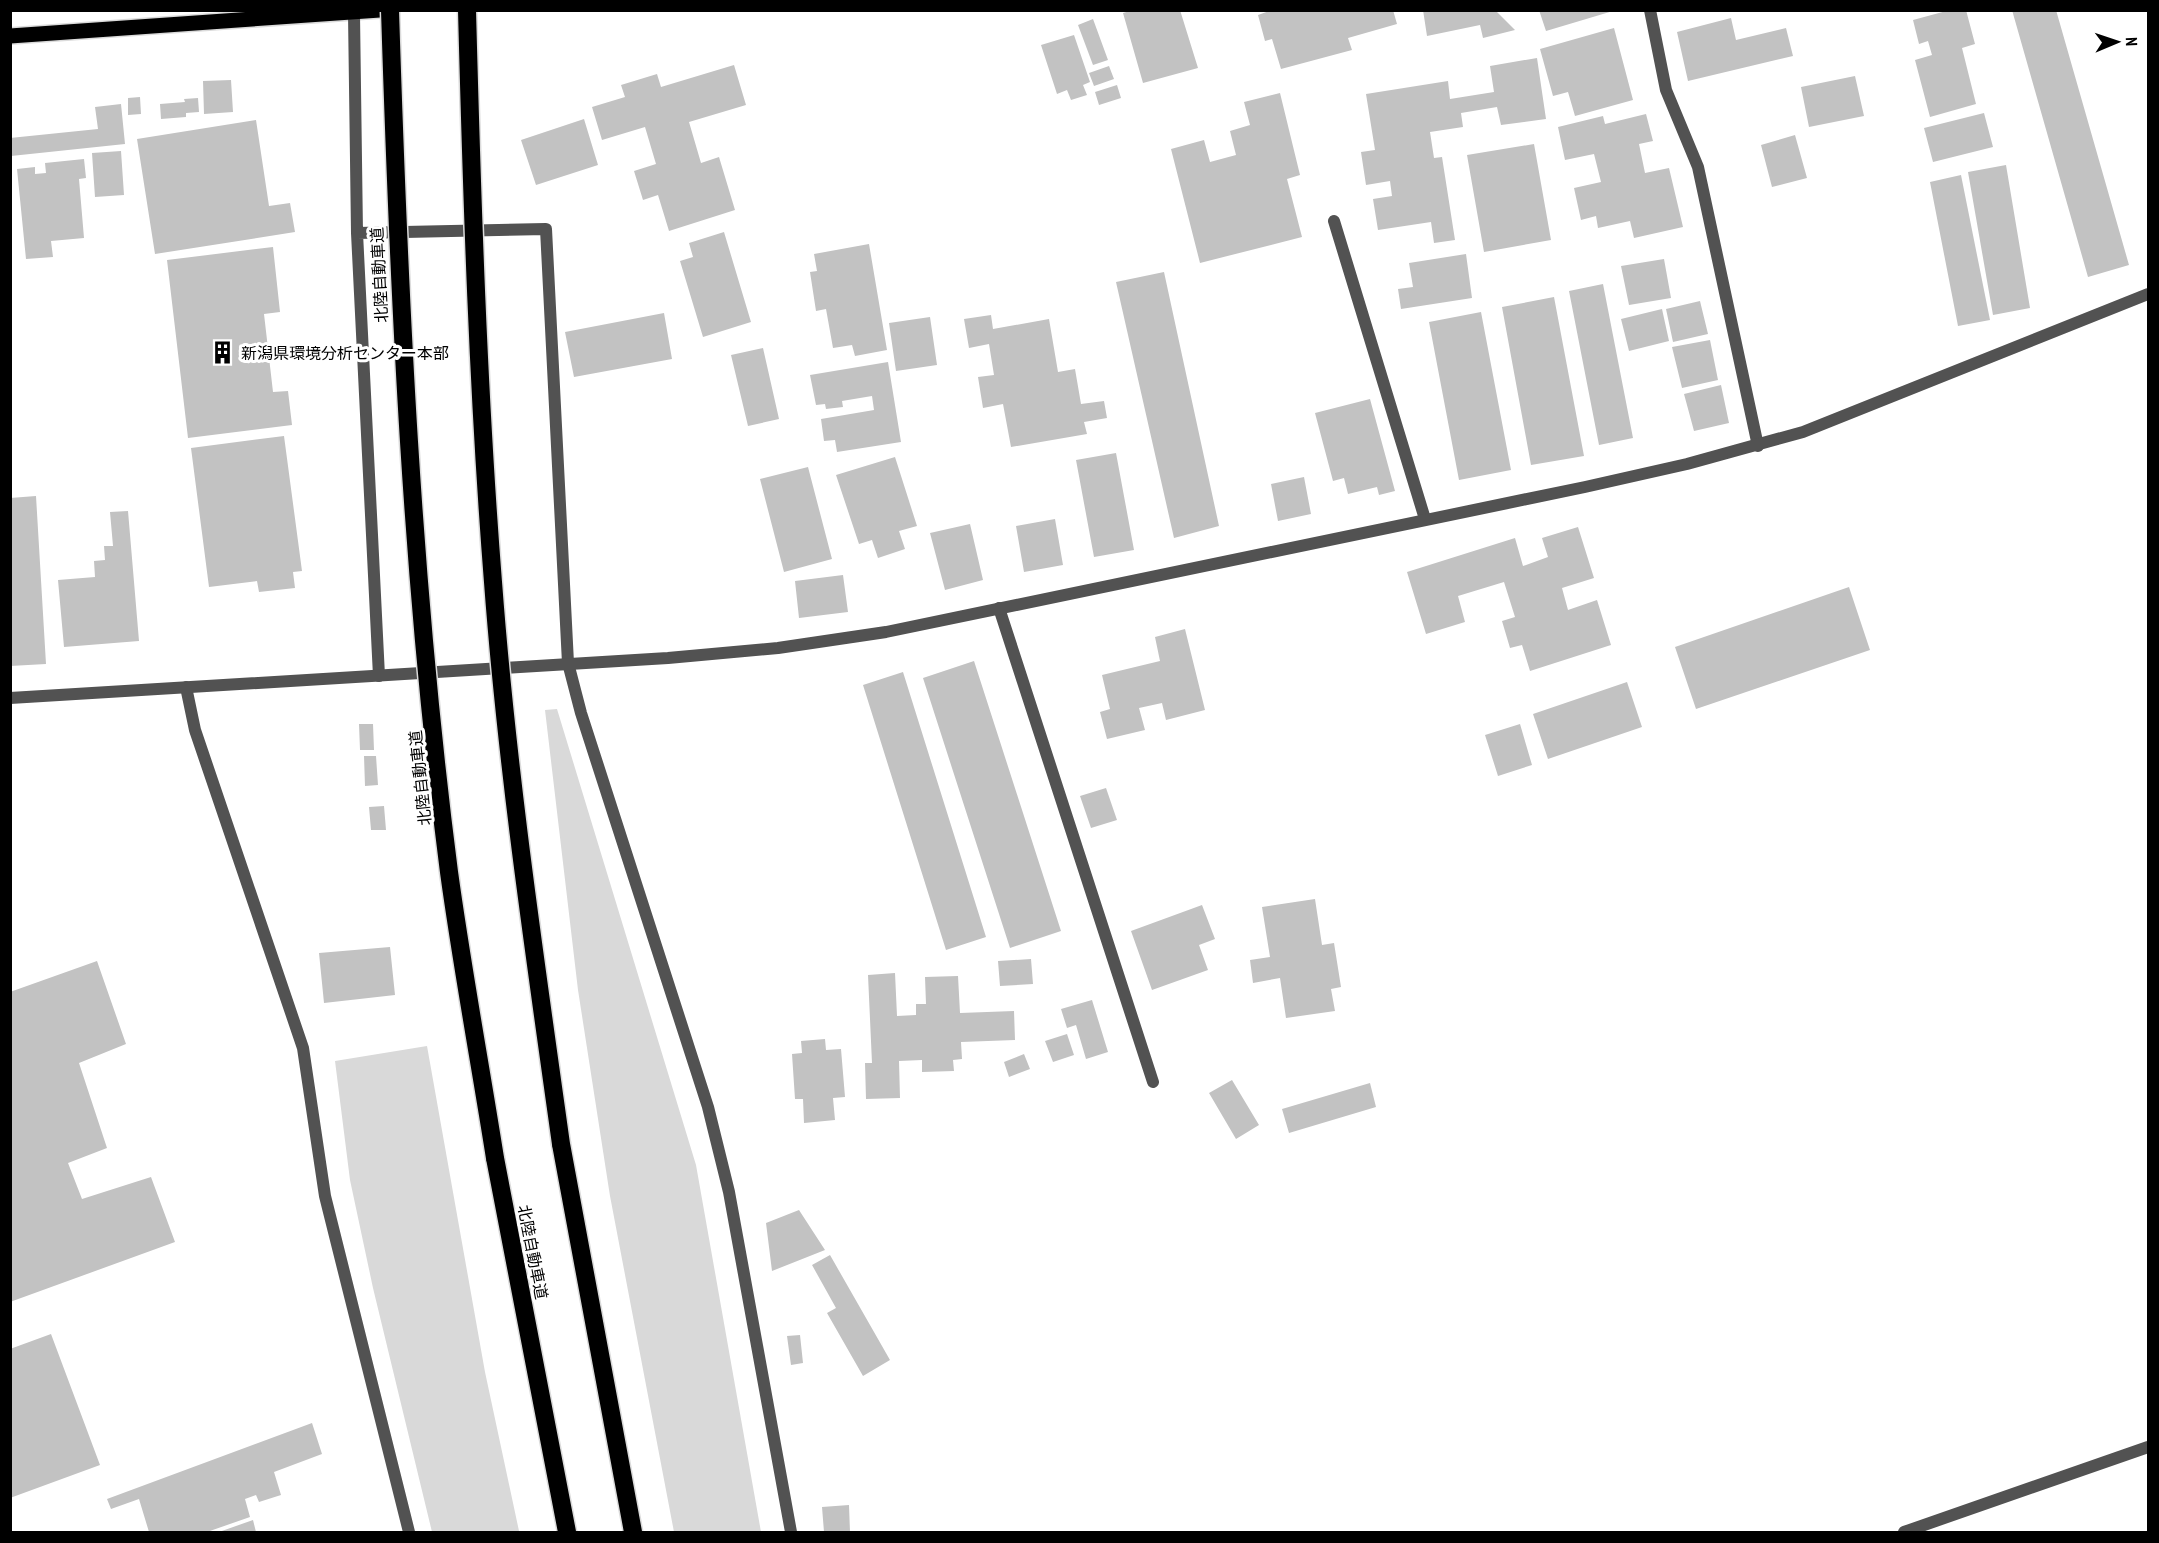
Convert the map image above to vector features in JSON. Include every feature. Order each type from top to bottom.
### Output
[{"type":"highway","name":"北陸自動車道","points":[[390,10],[398,282],[419,585],[449,872],[495,1158],[567,1533]]},
{"type":"highway","points":[[467,10],[474,284],[493,584],[523,875],[561,1144],[633,1533]]},
{"type":"main road","points":[[10,36],[354,14],[380,10]]},
{"type":"street","points":[[1650,10],[1666,90],[1698,167],[1758,446]]},
{"type":"street","points":[[354,14],[357,233],[379,676]]},
{"type":"street","points":[[1334,221],[1425,519]]},
{"type":"street","points":[[357,233],[546,229],[568,663],[581,713],[708,1107],[729,1191],[791,1533]]},
{"type":"street","points":[[10,698],[379,676],[778,648],[886,632],[1585,487],[1758,446],[1803,432],[2148,294]]},
{"type":"street","points":[[999,608],[1153,1082]]},
{"type":"street","points":[[186,687],[195,730],[303,1048],[325,1196],[409,1533]]},
{"type":"street","points":[[1904,1533],[2148,1447]]},
{"type":"shaded area","points":[[557,709],[696,1165],[761,1532],[674,1532],[610,1196],[578,990],[545,710]]},
{"type":"shaded area","points":[[427,1046],[485,1372],[519,1531],[516,1532],[432,1532],[373,1288],[350,1180],[335,1061]]},
{"type":"building","points":[[1133,10],[1180,10],[1198,68],[1143,83],[1123,13]]},
{"type":"building","points":[[1272,10],[1393,10],[1397,24],[1348,38],[1352,50],[1281,69],[1272,39],[1265,41],[1258,15]]},
{"type":"building","points":[[1423,10],[1495,10],[1515,30],[1483,38],[1480,25],[1427,36]]},
{"type":"building","points":[[1539,10],[1613,10],[1613,11],[1546,31]]},
{"type":"building","points":[[1950,10],[1966,10],[1975,44],[1962,48],[1976,104],[1930,117],[1915,60],[1932,55],[1928,41],[1919,44],[1913,20]]},
{"type":"building","points":[[2012,10],[2056,10],[2129,265],[2088,277]]},
{"type":"building","points":[[1731,18],[1736,40],[1786,28],[1793,56],[1688,81],[1677,32]]},
{"type":"building","points":[[1093,19],[1108,60],[1093,65],[1078,25]]},
{"type":"building","points":[[1614,28],[1633,100],[1575,116],[1568,92],[1553,96],[1540,49]]},
{"type":"building","points":[[1074,35],[1090,82],[1083,85],[1087,95],[1071,100],[1067,90],[1057,94],[1041,45]]},
{"type":"building","points":[[1537,58],[1546,119],[1501,125],[1497,107],[1461,113],[1463,127],[1430,132],[1434,158],[1442,157],[1455,240],[1434,243],[1431,222],[1378,230],[1373,199],[1392,196],[1390,181],[1366,185],[1361,152],[1375,150],[1366,94],[1448,81],[1450,99],[1494,92],[1490,66]]},
{"type":"building","points":[[734,65],[746,105],[689,122],[701,163],[719,157],[735,210],[669,231],[658,195],[643,200],[634,171],[656,164],[645,127],[602,140],[592,107],[625,97],[621,85],[657,74],[661,87]]},
{"type":"building","points":[[1109,66],[1114,79],[1094,86],[1089,73]]},
{"type":"building","points":[[1855,76],[1864,116],[1809,127],[1801,87]]},
{"type":"building","points":[[231,80],[233,112],[204,114],[203,81]]},
{"type":"building","points":[[1117,85],[1121,98],[1099,105],[1095,92]]},
{"type":"building","points":[[1280,93],[1300,175],[1287,179],[1302,237],[1200,263],[1171,149],[1204,140],[1210,162],[1236,155],[1230,131],[1250,125],[1244,102]]},
{"type":"building","points":[[140,97],[141,114],[128,115],[128,98]]},
{"type":"building","points":[[198,98],[199,112],[186,113],[186,117],[161,119],[160,104],[185,102],[184,99]]},
{"type":"building","points":[[121,104],[125,144],[11,156],[10,138],[98,129],[95,107]]},
{"type":"building","points":[[1984,113],[1993,147],[1933,162],[1924,128]]},
{"type":"building","points":[[1646,114],[1653,141],[1639,144],[1645,173],[1669,168],[1683,227],[1634,238],[1630,221],[1598,228],[1596,216],[1581,220],[1574,188],[1601,182],[1594,154],[1565,160],[1558,127],[1603,116],[1605,124]]},
{"type":"building","points":[[584,119],[598,165],[536,185],[521,140]]},
{"type":"building","points":[[256,120],[269,206],[290,203],[295,232],[155,254],[137,139]]},
{"type":"building","points":[[1795,135],[1807,178],[1772,187],[1761,145]]},
{"type":"building","points":[[1534,144],[1551,240],[1484,252],[1467,155]]},
{"type":"building","points":[[121,151],[124,195],[95,197],[92,153]]},
{"type":"building","points":[[84,159],[86,178],[79,179],[84,238],[51,241],[53,257],[26,259],[17,169],[35,167],[35,174],[46,173],[45,163]]},
{"type":"building","points":[[2006,165],[2030,308],[1993,315],[1968,172]]},
{"type":"building","points":[[1961,175],[1990,320],[1958,326],[1930,182]]},
{"type":"building","points":[[724,232],[751,322],[703,337],[680,261],[693,257],[689,243]]},
{"type":"building","points":[[869,244],[887,350],[855,356],[852,345],[833,348],[826,309],[816,311],[810,272],[817,271],[814,254]]},
{"type":"building","name":"新潟県環境分析センター本部","points":[[273,247],[280,312],[264,314],[273,392],[288,391],[292,425],[188,438],[167,260]]},
{"type":"building","points":[[1466,254],[1472,298],[1401,309],[1398,289],[1413,287],[1409,263]]},
{"type":"building","points":[[1664,259],[1671,298],[1629,305],[1621,266]]},
{"type":"building","points":[[1164,272],[1219,526],[1174,538],[1116,282]]},
{"type":"building","points":[[1603,284],[1633,438],[1599,445],[1569,291]]},
{"type":"building","points":[[1554,297],[1584,456],[1531,465],[1502,307]]},
{"type":"building","points":[[1700,301],[1708,334],[1673,342],[1666,309]]},
{"type":"building","points":[[1662,309],[1669,341],[1629,351],[1621,319]]},
{"type":"building","points":[[1481,312],[1511,470],[1459,480],[1429,322]]},
{"type":"building","points":[[664,313],[672,359],[574,377],[565,332]]},
{"type":"building","points":[[991,315],[993,329],[1049,319],[1058,372],[1075,369],[1081,404],[1104,401],[1107,418],[1084,422],[1087,434],[1011,447],[1003,404],[983,408],[978,377],[994,375],[989,344],[969,348],[964,319]]},
{"type":"building","points":[[930,317],[937,365],[896,371],[889,323]]},
{"type":"building","points":[[1710,340],[1718,380],[1682,388],[1672,347]]},
{"type":"building","points":[[763,348],[779,419],[748,426],[731,355]]},
{"type":"building","points":[[888,362],[901,442],[837,452],[835,440],[824,441],[821,419],[874,410],[872,396],[842,401],[843,407],[826,409],[825,404],[816,405],[810,375]]},
{"type":"building","points":[[1721,385],[1729,423],[1694,431],[1684,394]]},
{"type":"building","points":[[1370,399],[1395,491],[1379,495],[1377,487],[1348,494],[1344,478],[1333,481],[1315,413]]},
{"type":"building","points":[[284,436],[302,571],[293,572],[295,588],[259,592],[257,581],[209,587],[191,448]]},
{"type":"building","points":[[1116,453],[1134,550],[1094,557],[1076,460]]},
{"type":"building","points":[[895,457],[917,526],[899,531],[905,549],[878,558],[872,540],[859,544],[836,475]]},
{"type":"building","points":[[808,467],[832,559],[784,572],[760,479]]},
{"type":"building","points":[[1304,477],[1311,514],[1278,521],[1271,484]]},
{"type":"building","points":[[36,496],[46,664],[10,666],[10,498]]},
{"type":"building","points":[[128,511],[139,641],[64,647],[58,580],[95,577],[94,561],[105,560],[104,546],[113,546],[110,512]]},
{"type":"building","points":[[1055,519],[1063,565],[1024,572],[1016,526]]},
{"type":"building","points":[[970,524],[983,580],[945,590],[930,533]]},
{"type":"building","points":[[1578,527],[1594,578],[1562,588],[1568,610],[1597,600],[1611,645],[1530,671],[1522,645],[1510,648],[1502,621],[1515,617],[1504,582],[1458,596],[1465,622],[1426,634],[1407,572],[1515,538],[1523,566],[1548,557],[1542,538]]},
{"type":"building","points":[[843,575],[848,612],[799,618],[795,581]]},
{"type":"building","points":[[1849,587],[1870,650],[1696,709],[1675,647]]},
{"type":"building","points":[[1185,629],[1205,710],[1166,720],[1162,703],[1139,708],[1145,730],[1107,739],[1100,712],[1110,709],[1102,675],[1160,661],[1155,637]]},
{"type":"building","points":[[974,661],[1061,931],[1010,948],[923,678]]},
{"type":"building","points":[[903,672],[986,937],[946,950],[863,685]]},
{"type":"building","points":[[1627,682],[1642,727],[1548,759],[1533,714]]},
{"type":"building","points":[[359,724],[373,724],[374,750],[360,750]]},
{"type":"building","points":[[1520,724],[1532,765],[1498,776],[1485,735]]},
{"type":"building","points":[[364,756],[376,756],[378,785],[365,786]]},
{"type":"building","points":[[1106,788],[1117,820],[1091,828],[1080,796]]},
{"type":"building","points":[[384,806],[386,830],[371,830],[369,807]]},
{"type":"building","points":[[1315,899],[1322,945],[1334,943],[1341,987],[1331,989],[1335,1011],[1286,1018],[1280,978],[1253,983],[1250,960],[1270,957],[1262,907]]},
{"type":"building","points":[[1202,905],[1215,939],[1199,945],[1208,970],[1152,990],[1131,931]]},
{"type":"building","points":[[390,947],[395,995],[324,1003],[319,953]]},
{"type":"building","points":[[1031,959],[1033,984],[1000,986],[998,961]]},
{"type":"building","points":[[97,961],[126,1044],[79,1063],[107,1148],[68,1163],[82,1199],[151,1177],[175,1242],[10,1302],[10,992]]},
{"type":"building","points":[[895,973],[897,1016],[916,1015],[916,1004],[926,1004],[925,977],[958,976],[960,1013],[1014,1011],[1015,1040],[961,1042],[962,1059],[953,1060],[954,1071],[922,1072],[922,1060],[899,1061],[900,1098],[866,1099],[865,1063],[872,1063],[868,975]]},
{"type":"building","points":[[1092,1000],[1108,1052],[1086,1059],[1076,1025],[1067,1028],[1061,1009]]},
{"type":"building","points":[[1067,1034],[1074,1055],[1053,1062],[1045,1041]]},
{"type":"building","points":[[825,1039],[826,1050],[841,1049],[845,1097],[833,1098],[835,1120],[804,1123],[803,1099],[795,1099],[792,1054],[802,1053],[801,1041]]},
{"type":"building","points":[[1024,1054],[1030,1069],[1009,1077],[1004,1062]]},
{"type":"building","points":[[1232,1080],[1259,1125],[1236,1139],[1209,1093]]},
{"type":"building","points":[[1370,1083],[1376,1107],[1289,1133],[1282,1109]]},
{"type":"building","points":[[799,1210],[825,1250],[772,1271],[766,1223]]},
{"type":"building","points":[[830,1255],[890,1360],[863,1376],[827,1313],[836,1308],[812,1265]]},
{"type":"building","points":[[51,1334],[100,1465],[10,1498],[10,1349]]},
{"type":"building","points":[[800,1335],[803,1363],[791,1365],[787,1336]]},
{"type":"building","points":[[312,1423],[322,1454],[274,1472],[281,1495],[259,1502],[256,1495],[245,1499],[250,1517],[207,1532],[149,1532],[139,1499],[111,1509],[107,1499]]},
{"type":"building","points":[[849,1505],[850,1532],[824,1532],[822,1507]]},
{"type":"building","points":[[253,1520],[256,1532],[219,1532]]},
{"type":"place","name":"新潟県環境分析センター本部","points":[[223,353]]}]
